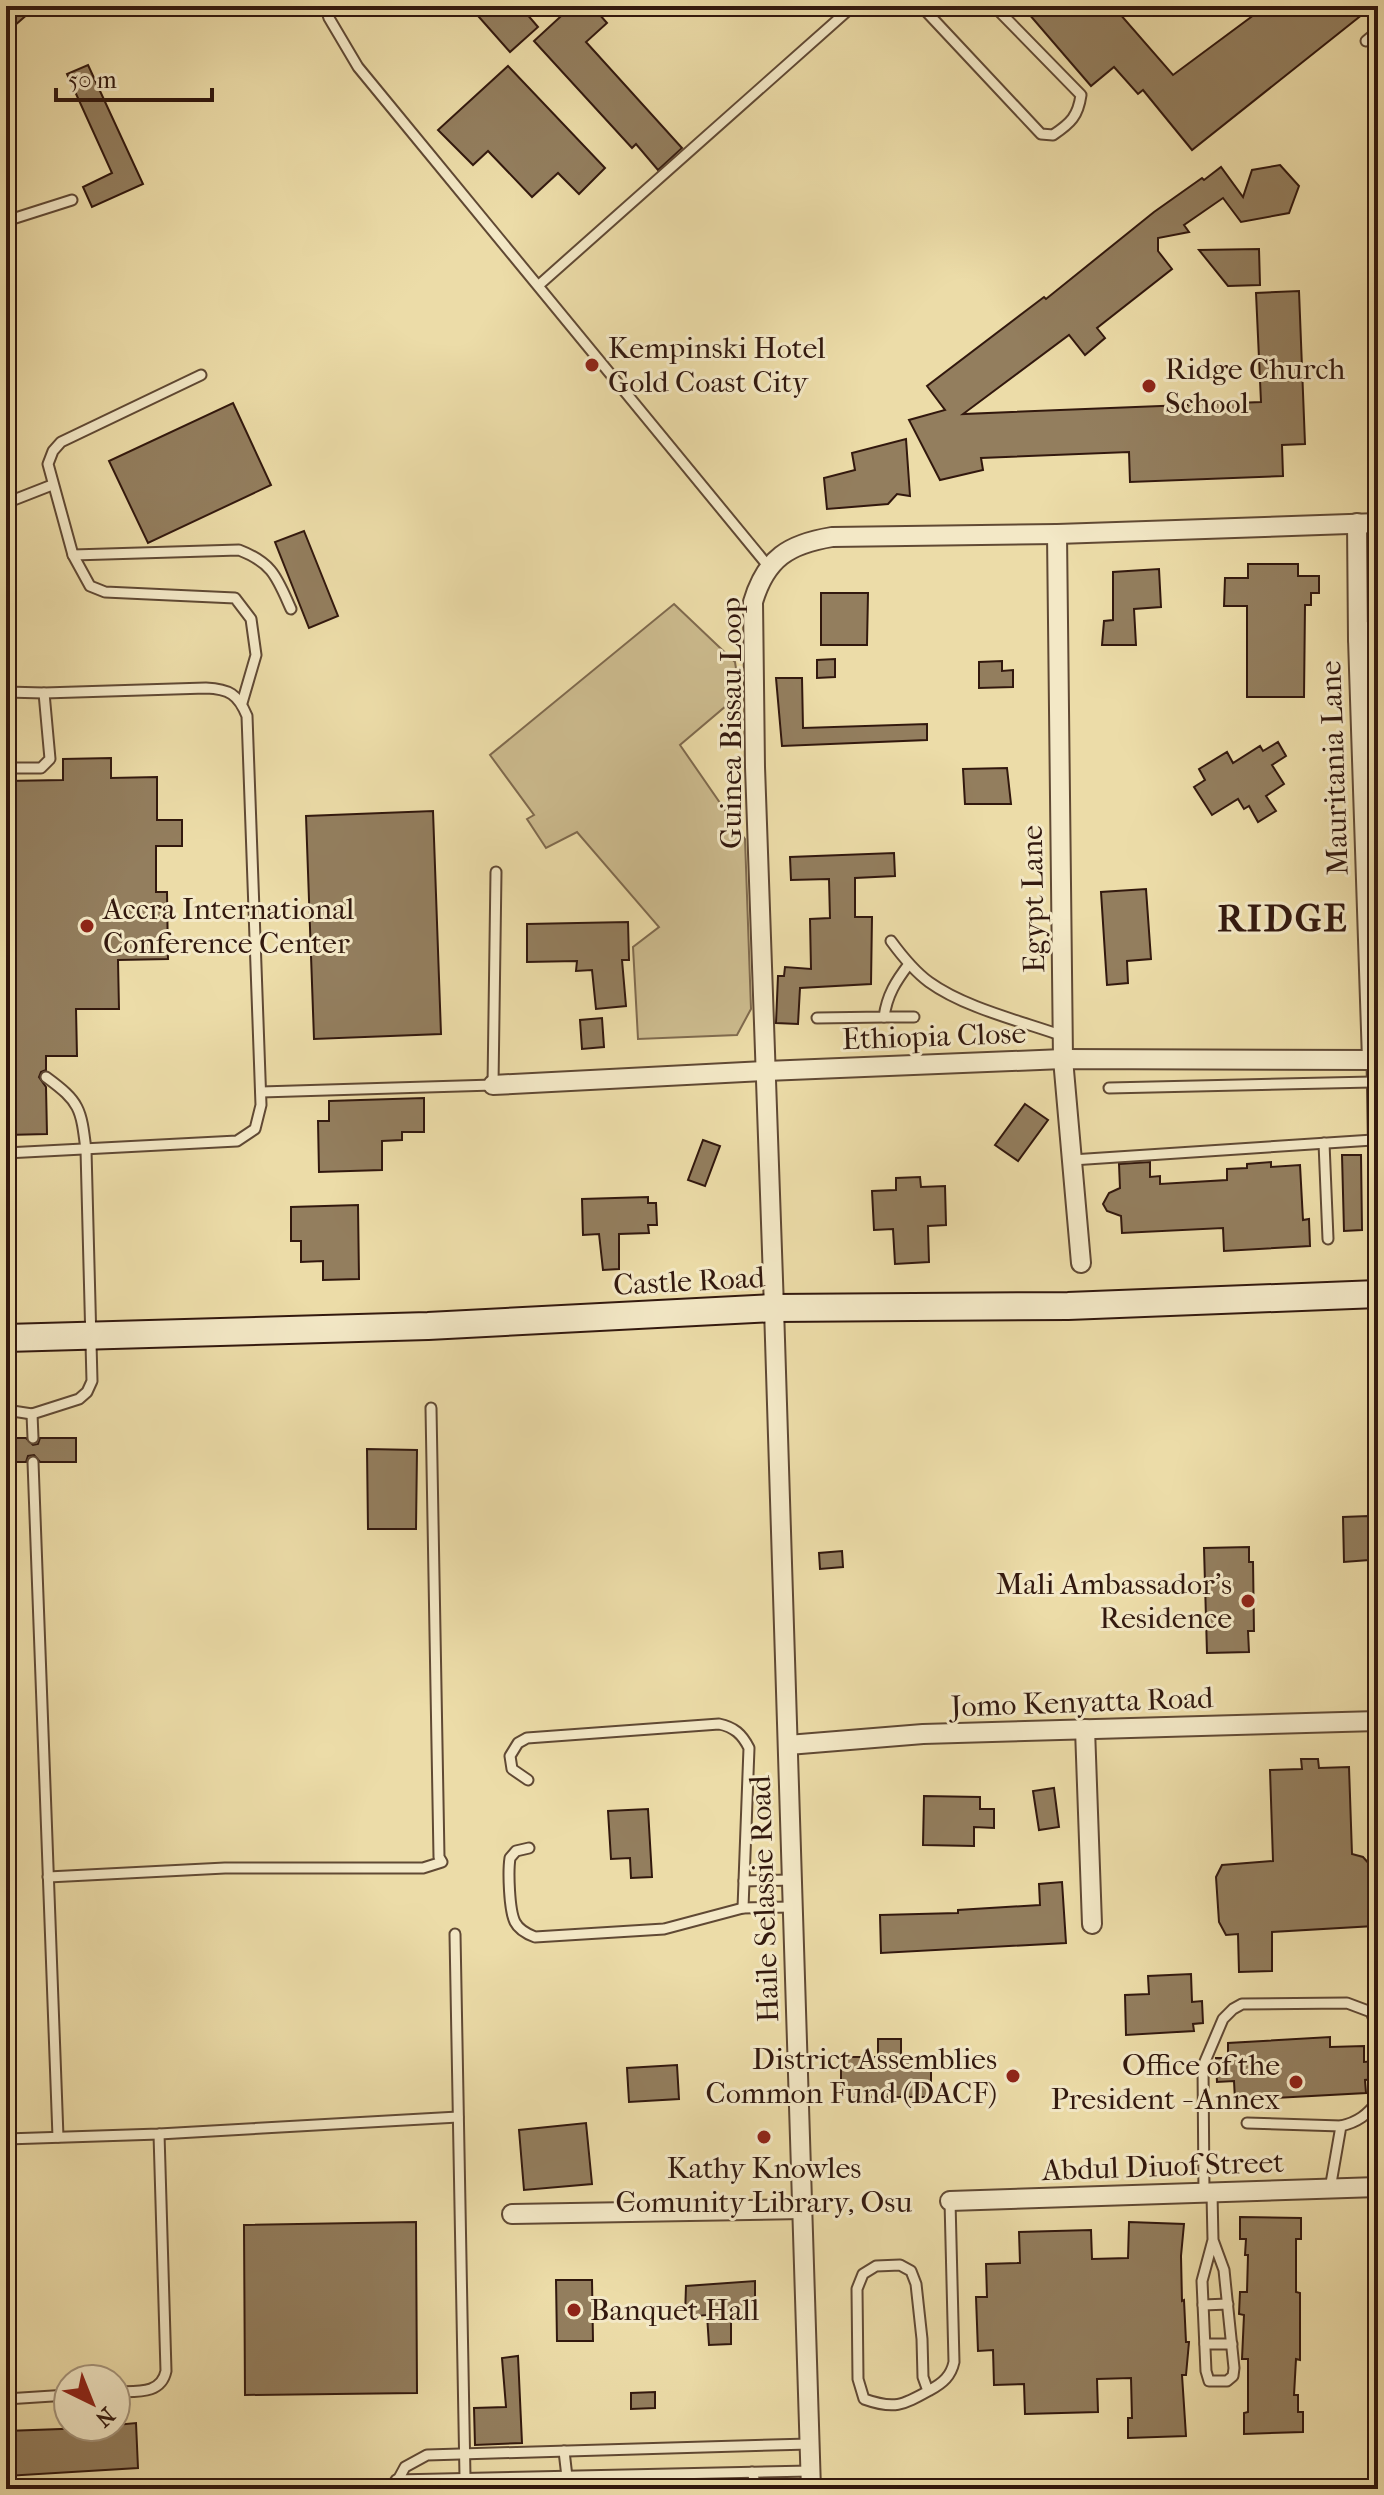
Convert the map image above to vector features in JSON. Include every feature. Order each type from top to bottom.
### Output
[{"type":"main road","name":"Castle Road","points":[[6,1338],[428,1326],[774,1308],[1068,1306],[1377,1293]]},
{"type":"street","name":"Mauritania Lane","points":[[1357,523],[1358,639],[1375,1060]]},
{"type":"street","name":"Guinea Bissau Loop","points":[[774,1308],[755,767],[753,602],[758,584],[769,567],[784,552],[804,542],[832,537],[1057,534],[1378,523]]},
{"type":"street","name":"Egypt Lane","points":[[1057,534],[1063,1059],[1081,1263]]},
{"type":"street","points":[[1358,639],[1378,625]]},
{"type":"street","name":"Ethiopia Close","points":[[493,1085],[1063,1059],[1375,1060]]},
{"type":"street","name":"Haile Selassie Road","points":[[774,1308],[810,2480]]},
{"type":"street","name":"Jomo Kenyatta Road","points":[[788,1745],[923,1734],[1378,1721]]},
{"type":"street","points":[[1085,1729],[1092,1924]]},
{"type":"street","name":"Abdul Diuof Street","points":[[950,2201],[1378,2187]]},
{"type":"street","points":[[512,2214],[802,2209]]},
{"type":"lane","points":[[325,6],[358,67],[769,567]]},
{"type":"lane","points":[[539,285],[853,6]]},
{"type":"lane","points":[[921,6],[1041,134],[1053,135],[1071,122],[1078,112],[1081,95],[994,6]]},
{"type":"lane","points":[[1366,41],[1378,31]]},
{"type":"lane","points":[[6,221],[72,200]]},
{"type":"lane","points":[[201,375],[61,442],[48,464],[73,555],[90,586],[105,592],[235,598],[251,619],[256,655],[242,703]]},
{"type":"lane","points":[[6,503],[52,485]]},
{"type":"lane","points":[[73,555],[239,550],[258,558],[275,575],[291,609]]},
{"type":"lane","points":[[6,692],[206,688],[226,689],[242,703],[247,716],[261,1092],[255,1129],[237,1141],[6,1153]]},
{"type":"lane","points":[[6,768],[41,768],[50,759],[44,693]]},
{"type":"lane","points":[[261,1092],[493,1085],[496,872]]},
{"type":"lane","points":[[891,941],[929,983],[964,1001],[1063,1036]]},
{"type":"lane","points":[[884,1017],[886,1001],[894,983],[909,964]]},
{"type":"lane","points":[[817,1018],[914,1017]]},
{"type":"lane","points":[[1375,1060],[1372,1082],[1375,1234]]},
{"type":"lane","points":[[6,1410],[32,1414],[79,1399],[92,1381],[86,1150],[82,1118],[72,1096],[46,1077]]},
{"type":"lane","points":[[1109,1088],[1372,1082]]},
{"type":"lane","points":[[1072,1160],[1375,1137]]},
{"type":"lane","points":[[1324,1143],[1328,1239]]},
{"type":"lane","points":[[48,1877],[225,1868],[423,1868],[442,1862],[439,1842],[431,1408]]},
{"type":"lane","points":[[32,1414],[33,1438]]},
{"type":"lane","points":[[33,1462],[58,2137]]},
{"type":"lane","points":[[528,1780],[512,1769],[510,1756],[518,1743],[527,1738],[719,1724],[730,1726],[743,1736],[749,1748],[743,1908]]},
{"type":"lane","points":[[529,1848],[516,1851],[510,1858],[509,1868],[514,1921],[524,1933],[535,1937],[664,1929],[743,1908],[793,1907]]},
{"type":"lane","points":[[744,1881],[792,1880]]},
{"type":"lane","points":[[455,1934],[465,2477]]},
{"type":"lane","points":[[1213,2240],[1203,2273],[1206,2376],[1212,2382],[1227,2381],[1233,2376],[1224,2270],[1213,2240],[1208,2194],[1203,2066],[1223,2019],[1242,2004],[1347,2003],[1371,2012],[1378,2030]]},
{"type":"lane","points":[[1247,2123],[1341,2126],[1368,2114],[1378,2101]]},
{"type":"lane","points":[[6,2139],[159,2134],[458,2117]]},
{"type":"lane","points":[[1330,2189],[1341,2126]]},
{"type":"lane","points":[[132,2391],[153,2390],[161,2384],[166,2371],[159,2134]]},
{"type":"lane","points":[[928,2391],[923,2377],[916,2284],[911,2271],[900,2265],[876,2266],[863,2274],[857,2289],[858,2379],[864,2399],[882,2406],[903,2405],[928,2391],[948,2377],[954,2362],[950,2201]]},
{"type":"lane","points":[[1203,2305],[1228,2304]]},
{"type":"lane","points":[[1205,2344],[1232,2344]]},
{"type":"lane","points":[[6,2399],[52,2396]]},
{"type":"lane","points":[[395,2484],[405,2467],[427,2455],[809,2444]]},
{"type":"lane","points":[[564,2451],[567,2477]]},
{"type":"lane","points":[[395,2484],[465,2477],[752,2472],[810,2480]]},
{"type":"lane","points":[[752,2472],[757,2489]]},
{"type":"shaded area","points":[[674,604],[735,662],[740,694],[680,745],[745,839],[751,1009],[737,1035],[638,1039],[633,947],[659,927],[577,832],[546,848],[527,819],[534,815],[490,755]]},
{"type":"building","points":[[6,6],[37,6],[6,33]]},
{"type":"building","points":[[491,6],[520,6],[538,27],[510,52],[479,17]]},
{"type":"building","points":[[572,6],[592,6],[607,23],[586,42],[682,148],[658,170],[636,144],[632,148],[534,41]]},
{"type":"building","points":[[1022,6],[1113,6],[1173,75],[1266,6],[1373,6],[1192,150],[1143,90],[1138,94],[1114,67],[1091,86]]},
{"type":"building","points":[[88,65],[143,184],[92,207],[83,187],[112,173],[67,74]]},
{"type":"building","points":[[508,66],[605,168],[579,194],[558,173],[532,197],[488,151],[473,165],[438,130]]},
{"type":"building","points":[[1280,165],[1299,186],[1289,213],[1241,222],[1223,198],[1184,225],[1189,232],[1158,238],[1158,251],[1172,269],[1097,328],[1105,338],[1085,355],[1069,335],[963,414],[1261,402],[1256,293],[1299,291],[1305,444],[1282,445],[1283,476],[1130,482],[1129,452],[981,458],[983,470],[940,480],[909,420],[945,410],[927,386],[1202,178],[1204,180],[1221,167],[1243,197],[1252,170]]},
{"type":"building","points":[[1259,249],[1260,285],[1228,286],[1199,250]]},
{"type":"building","points":[[233,403],[271,485],[148,543],[109,461]]},
{"type":"building","points":[[906,439],[910,496],[897,494],[888,504],[827,509],[824,478],[855,470],[852,453]]},
{"type":"building","points":[[304,531],[338,616],[309,628],[275,542]]},
{"type":"building","points":[[1248,564],[1298,564],[1298,576],[1319,576],[1319,593],[1311,593],[1311,605],[1305,605],[1304,697],[1247,697],[1247,606],[1224,606],[1225,578],[1248,578]]},
{"type":"building","points":[[1159,569],[1161,607],[1134,609],[1136,645],[1102,645],[1104,621],[1113,620],[1113,572]]},
{"type":"building","points":[[821,593],[868,593],[867,645],[821,645]]},
{"type":"building","points":[[835,659],[835,677],[817,678],[817,660]]},
{"type":"building","points":[[1002,661],[1002,671],[1013,670],[1013,687],[979,688],[979,662]]},
{"type":"building","points":[[776,678],[802,678],[803,728],[927,724],[927,740],[782,746]]},
{"type":"building","points":[[1278,742],[1286,756],[1272,765],[1284,784],[1266,796],[1276,811],[1258,822],[1249,806],[1244,809],[1238,799],[1212,815],[1194,787],[1205,780],[1199,769],[1227,752],[1233,763],[1260,746],[1263,751]]},
{"type":"building","name":"Accra International Conference Center","points":[[111,758],[111,778],[157,777],[157,820],[182,820],[182,846],[156,846],[156,892],[167,892],[168,959],[118,960],[119,1009],[76,1009],[77,1056],[46,1056],[46,1070],[39,1077],[46,1087],[47,1134],[6,1135],[6,781],[63,780],[63,759]]},
{"type":"building","points":[[1007,768],[1011,804],[965,804],[963,769]]},
{"type":"building","points":[[433,811],[441,1034],[314,1039],[306,816]]},
{"type":"building","points":[[894,853],[895,876],[855,878],[855,917],[872,917],[871,984],[800,988],[798,1024],[776,1023],[778,976],[784,976],[785,967],[811,969],[810,919],[830,918],[829,879],[791,880],[790,857]]},
{"type":"building","points":[[1146,889],[1151,959],[1127,961],[1128,983],[1107,985],[1101,892]]},
{"type":"building","points":[[628,922],[629,960],[622,960],[626,1006],[596,1009],[592,970],[576,971],[577,961],[527,962],[527,924]]},
{"type":"building","points":[[602,1018],[604,1047],[582,1049],[580,1020]]},
{"type":"building","points":[[424,1098],[424,1132],[402,1132],[402,1140],[382,1141],[382,1170],[319,1172],[318,1121],[329,1121],[329,1101]]},
{"type":"building","points":[[1025,1104],[1048,1120],[1018,1161],[995,1145]]},
{"type":"building","points":[[703,1140],[720,1146],[705,1186],[688,1180]]},
{"type":"building","points":[[1342,1155],[1361,1155],[1362,1230],[1344,1231]]},
{"type":"building","points":[[1150,1162],[1150,1177],[1160,1176],[1160,1184],[1227,1180],[1227,1169],[1247,1168],[1247,1164],[1271,1162],[1271,1167],[1300,1165],[1303,1220],[1309,1219],[1310,1246],[1224,1251],[1223,1228],[1122,1233],[1121,1216],[1107,1211],[1103,1204],[1109,1193],[1120,1188],[1119,1164]]},
{"type":"building","points":[[920,1177],[921,1187],[945,1186],[946,1225],[928,1226],[929,1262],[895,1264],[893,1229],[874,1230],[872,1191],[896,1190],[896,1178]]},
{"type":"building","points":[[648,1197],[648,1203],[656,1203],[657,1225],[648,1225],[649,1233],[619,1234],[619,1269],[603,1270],[599,1234],[583,1235],[582,1199]]},
{"type":"building","points":[[358,1205],[359,1279],[323,1280],[323,1261],[301,1262],[301,1241],[291,1241],[291,1207]]},
{"type":"building","points":[[6,1438],[26,1438],[33,1445],[38,1444],[40,1438],[76,1438],[76,1462],[40,1462],[34,1455],[28,1456],[26,1462],[6,1462]]},
{"type":"building","points":[[367,1449],[417,1450],[416,1529],[368,1529]]},
{"type":"building","points":[[1368,1516],[1369,1560],[1344,1562],[1343,1517]]},
{"type":"building","points":[[1249,1547],[1249,1562],[1253,1562],[1254,1631],[1248,1631],[1249,1652],[1207,1653],[1204,1548]]},
{"type":"building","points":[[842,1551],[843,1567],[820,1569],[819,1553]]},
{"type":"building","points":[[1301,1759],[1318,1759],[1319,1768],[1349,1767],[1352,1854],[1363,1857],[1371,1866],[1374,1926],[1272,1932],[1272,1971],[1239,1972],[1238,1934],[1226,1935],[1219,1922],[1216,1877],[1222,1865],[1273,1861],[1270,1770],[1302,1769]]},
{"type":"building","points":[[1054,1788],[1059,1827],[1039,1830],[1033,1791]]},
{"type":"building","points":[[924,1796],[980,1797],[980,1809],[994,1809],[994,1828],[974,1827],[974,1846],[923,1845]]},
{"type":"building","points":[[648,1809],[652,1877],[631,1878],[630,1858],[611,1859],[608,1811]]},
{"type":"building","points":[[1062,1882],[1066,1943],[881,1953],[880,1915],[958,1913],[958,1910],[1040,1905],[1039,1884]]},
{"type":"building","points":[[1191,1974],[1192,2002],[1202,2001],[1203,2023],[1193,2024],[1194,2031],[1126,2035],[1125,1995],[1149,1994],[1148,1976]]},
{"type":"building","points":[[1330,2037],[1330,2047],[1364,2046],[1364,2062],[1375,2061],[1376,2079],[1365,2080],[1366,2093],[1235,2100],[1234,2081],[1217,2082],[1216,2058],[1228,2058],[1228,2043]]},
{"type":"building","points":[[878,2039],[901,2039],[901,2057],[931,2057],[931,2097],[841,2097],[841,2057],[878,2057]]},
{"type":"building","points":[[677,2065],[679,2099],[629,2102],[627,2068]]},
{"type":"building","points":[[586,2123],[592,2184],[524,2190],[519,2130]]},
{"type":"building","points":[[1240,2217],[1301,2218],[1301,2239],[1296,2239],[1300,2360],[1296,2359],[1294,2395],[1298,2395],[1298,2412],[1303,2412],[1303,2432],[1244,2434],[1244,2413],[1248,2412],[1248,2359],[1242,2359],[1244,2315],[1239,2314],[1240,2292],[1247,2292],[1248,2255],[1245,2255],[1246,2239],[1240,2239]]},
{"type":"building","points":[[416,2222],[417,2393],[245,2395],[244,2225]]},
{"type":"building","points":[[1129,2222],[1184,2224],[1182,2301],[1186,2342],[1189,2342],[1186,2375],[1182,2375],[1186,2436],[1128,2438],[1128,2418],[1132,2418],[1131,2378],[1097,2379],[1098,2412],[1025,2414],[1024,2384],[994,2385],[993,2350],[978,2351],[976,2297],[987,2297],[986,2264],[1020,2263],[1019,2232],[1091,2230],[1092,2259],[1128,2258]]},
{"type":"building","name":"Banquet Hall","points":[[556,2280],[592,2280],[593,2341],[557,2341]]},
{"type":"building","points":[[755,2281],[755,2310],[731,2307],[731,2344],[709,2345],[707,2315],[685,2317],[686,2286]]},
{"type":"building","points":[[518,2356],[522,2443],[475,2445],[474,2408],[506,2407],[502,2358]]},
{"type":"building","points":[[655,2392],[655,2408],[631,2409],[631,2393]]},
{"type":"building","points":[[132,2423],[136,2423],[138,2468],[6,2476],[6,2431],[52,2429],[52,2443],[132,2443]]},
{"type":"place","name":"Kempinski Hotel Gold Coast City","points":[[592,365]]},
{"type":"place","name":"Ridge Church School","points":[[1149,386]]},
{"type":"place","name":"Accra International Conference Center","points":[[87,926]]},
{"type":"place","name":"Mali Ambassador's Residence","points":[[1248,1601]]},
{"type":"place","name":"District Assemblies Common Fund (DACF)","points":[[1013,2076]]},
{"type":"place","name":"Office of the President - Annex","points":[[1296,2082]]},
{"type":"place","name":"Kathy Knowles Comunity Library, Osu","points":[[764,2137]]},
{"type":"place","name":"Banquet Hall","points":[[574,2310]]},
{"type":"district","name":"RIDGE","points":[[1283,918]]}]
